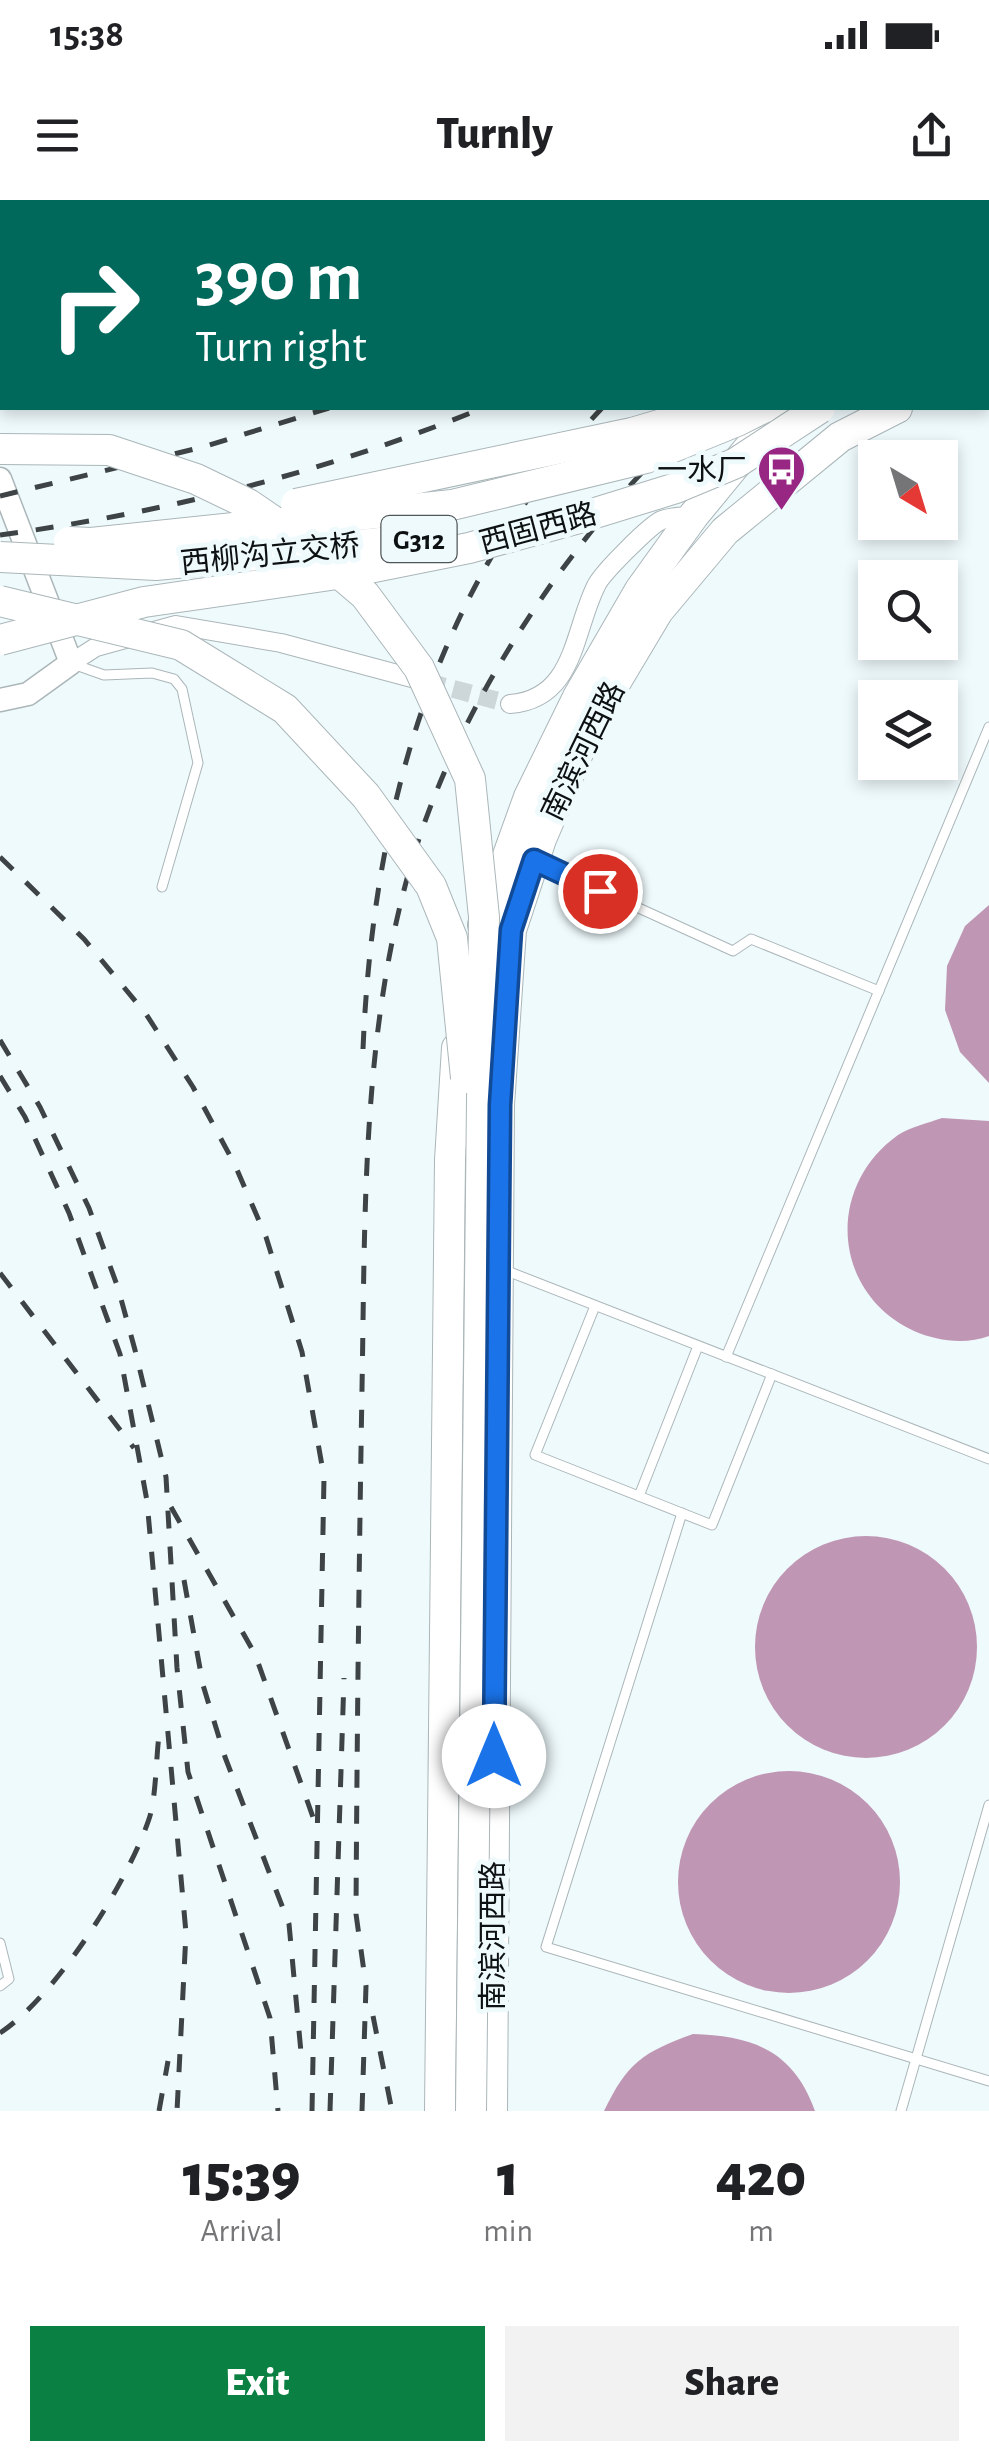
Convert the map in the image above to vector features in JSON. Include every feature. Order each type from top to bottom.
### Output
[{"type":"highway","points":[[0,587],[86,556],[210,523],[632,433],[710,410]]},
{"type":"highway","name":"西柳沟立交桥","points":[[0,537],[91,543],[452,506],[646,458],[759,410]]},
{"type":"highway","name":"南滨河西路","points":[[440,2111],[450,1160],[454,1068],[473,950],[529,797],[578,697],[640,590],[694,515],[780,410]]},
{"type":"highway","name":"西柳沟立交桥","points":[[0,557],[156,565],[434,538],[542,510],[642,478],[814,410]]},
{"type":"highway","name":"西固西路","points":[[0,640],[144,602],[344,572],[469,548],[579,518],[676,488],[736,463],[816,410]]},
{"type":"highway","name":"南滨河西路","points":[[492,2111],[500,1105],[511,930],[534,860],[590,726],[658,611],[726,531],[840,437],[892,410]]},
{"type":"highway","points":[[0,449],[109,450],[196,479],[248,504],[298,538],[364,595],[420,668],[470,778],[484,917],[472,2111]]},
{"type":"highway","points":[[0,602],[181,645],[285,709],[366,796],[431,886],[452,938],[468,1092],[457,2111]]},
{"type":"street","points":[[0,480],[71,663]]},
{"type":"street","points":[[510,704],[528,703],[546,695],[572,656],[597,582],[660,520],[694,515]]},
{"type":"street","points":[[0,700],[28,694],[96,648],[176,625],[281,643],[428,682]]},
{"type":"lane","points":[[71,663],[104,675],[152,673],[174,678],[182,689],[198,764],[162,887]]},
{"type":"lane","points":[[726,1357],[989,728]]},
{"type":"lane","points":[[534,860],[733,952],[752,939],[879,991]]},
{"type":"lane","points":[[498,1268],[989,1458]]},
{"type":"lane","points":[[594,1306],[535,1455],[712,1525],[772,1374]]},
{"type":"lane","points":[[639,1496],[698,1346]]},
{"type":"lane","points":[[682,1513],[546,1947],[989,2081]]},
{"type":"lane","points":[[900,2111],[989,1805]]},
{"type":"lane","points":[[0,1943],[9,1980],[0,1986]]},
{"type":"shaded area","points":[[989,905],[989,1083],[960,1052],[945,1010],[947,966],[965,926]]},
{"type":"shaded area","points":[[942,1118],[989,1121],[989,1336],[970,1340],[951,1341],[923,1334],[887,1314],[867,1292],[854,1266],[848,1238],[849,1210],[858,1182],[874,1157],[903,1132]]},
{"type":"shaded area","points":[[866,1536],[909,1544],[945,1568],[969,1604],[977,1647],[969,1690],[945,1726],[909,1750],[866,1758],[823,1750],[787,1726],[763,1690],[755,1647],[763,1604],[787,1568],[823,1544]]},
{"type":"shaded area","points":[[789,1771],[832,1779],[868,1803],[892,1839],[900,1882],[892,1925],[868,1961],[832,1985],[789,1993],[746,1985],[710,1961],[686,1925],[678,1882],[686,1839],[710,1803],[746,1779]]},
{"type":"shaded area","points":[[693,2034],[734,2038],[768,2050],[795,2074],[815,2111],[604,2111],[638,2061]]},
{"type":"tunnel","points":[[427,682],[510,704]]},
{"type":"railway","points":[[0,496],[203,447],[323,410]]},
{"type":"railway","points":[[0,535],[125,514],[246,487],[365,452],[478,410]]},
{"type":"railway","points":[[363,1049],[369,960],[381,873],[399,788],[424,706],[456,626],[496,550],[544,477],[600,410]]},
{"type":"railway","points":[[362,2111],[366,1986],[356,1914],[364,1264],[373,1075],[390,951],[429,809],[463,732],[504,657],[550,586],[605,514],[667,447],[711,410]]},
{"type":"railway","points":[[0,857],[84,939],[146,1014],[193,1087],[235,1165],[266,1237],[302,1352],[324,1477],[312,2111]]},
{"type":"railway","points":[[0,1040],[40,1107],[89,1208],[135,1350],[166,1477],[177,1668],[188,1772],[270,2018],[278,2111]]},
{"type":"railway","points":[[0,1076],[25,1117],[69,1213],[120,1354],[147,1501],[186,1933],[177,2111]]},
{"type":"railway","points":[[0,1273],[134,1448]]},
{"type":"railway","points":[[171,1507],[255,1654],[314,1820]]},
{"type":"railway","points":[[184,1580],[203,1685],[225,1757],[289,1924],[302,2063]]},
{"type":"railway","points":[[330,2111],[344,1678]]},
{"type":"railway","points":[[0,2033],[22,2016],[66,1966],[124,1875],[151,1811],[159,1735]]},
{"type":"railway","points":[[373,2016],[392,2111]]},
{"type":"railway","points":[[159,2111],[168,2061]]},
{"type":"place","name":"一水厂","points":[[782,512]]},
{"type":"route","points":[[494,1756],[500,1105],[511,930],[534,860],[600,891]]}]
